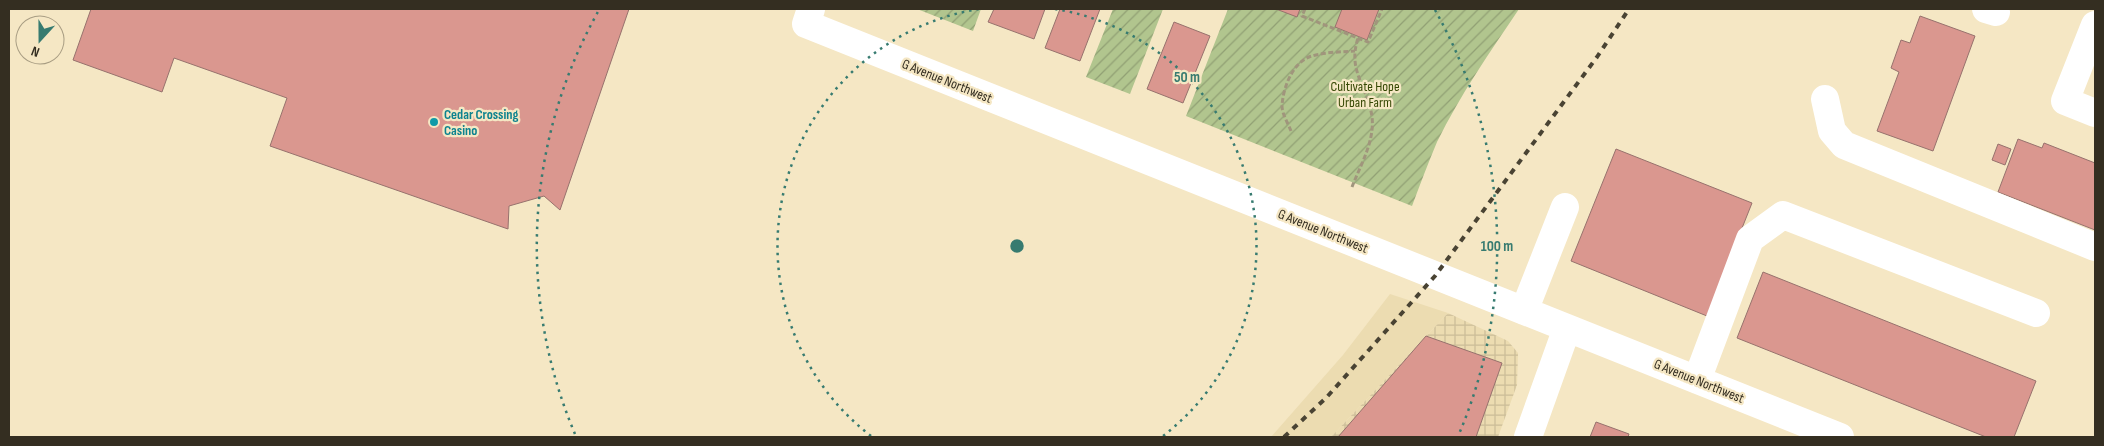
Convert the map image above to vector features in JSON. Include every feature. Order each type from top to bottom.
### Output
[{"type":"street","name":"G Avenue Northwest","points":[[808,16],[1524,311],[1840,437]]},
{"type":"street","points":[[2095,25],[2065,100],[2095,113]]},
{"type":"street","points":[[1825,99],[1832,131],[1844,145],[2095,246]]},
{"type":"street","points":[[1524,311],[1565,207]]},
{"type":"street","points":[[1696,380],[1750,239],[1783,215],[2036,313]]},
{"type":"street","points":[[1528,437],[1567,328]]},
{"type":"path","points":[[1305,9],[1302,16],[1368,42],[1382,9]]},
{"type":"path","points":[[1352,188],[1372,130],[1372,116],[1355,68],[1355,51],[1358,38]]},
{"type":"path","points":[[1291,131],[1282,107],[1289,78],[1298,66],[1308,57],[1355,51]]},
{"type":"shaded area","points":[[1390,294],[1448,313],[1331,437],[1271,437],[1343,355]]},
{"type":"shaded area","points":[[1448,313],[1508,341],[1518,353],[1517,385],[1498,437],[1331,437]]},
{"type":"green space","points":[[917,9],[981,9],[973,31]]},
{"type":"green space","points":[[1113,9],[1163,9],[1130,94],[1086,77]]},
{"type":"green space","name":"Cultivate Hope Urban Farm","points":[[1228,9],[1519,9],[1455,107],[1437,142],[1412,206],[1186,116]]},
{"type":"building","name":"Cedar Crossing Casino","points":[[91,9],[629,9],[560,210],[544,196],[509,206],[508,229],[270,146],[287,98],[174,58],[162,92],[73,60]]},
{"type":"building","points":[[994,9],[1045,9],[1034,39],[988,22]]},
{"type":"building","points":[[1060,9],[1100,9],[1080,61],[1045,48]]},
{"type":"building","points":[[1276,9],[1300,9],[1297,17]]},
{"type":"building","points":[[1342,9],[1379,9],[1367,40],[1335,27]]},
{"type":"building","points":[[1920,16],[1975,36],[1933,151],[1877,131],[1899,72],[1891,68],[1901,40],[1910,43]]},
{"type":"building","points":[[1174,22],[1210,36],[1183,103],[1147,89]]},
{"type":"building","points":[[2018,139],[2042,148],[2044,143],[2095,163],[2095,230],[1998,192]]},
{"type":"building","points":[[1998,144],[2011,149],[2005,165],[1992,160]]},
{"type":"building","points":[[1616,149],[1752,203],[1707,316],[1571,261]]},
{"type":"building","points":[[1763,272],[2036,381],[2014,437],[1986,437],[1737,338]]},
{"type":"building","points":[[1426,336],[1502,363],[1476,437],[1338,437]]},
{"type":"building","points":[[1596,422],[1629,434],[1628,437],[1590,437]]},
{"type":"railway","points":[[1284,437],[1326,398],[1435,276],[1597,57],[1629,9]]},
{"type":"place","name":"Cedar Crossing Casino","points":[[434,122]]}]
